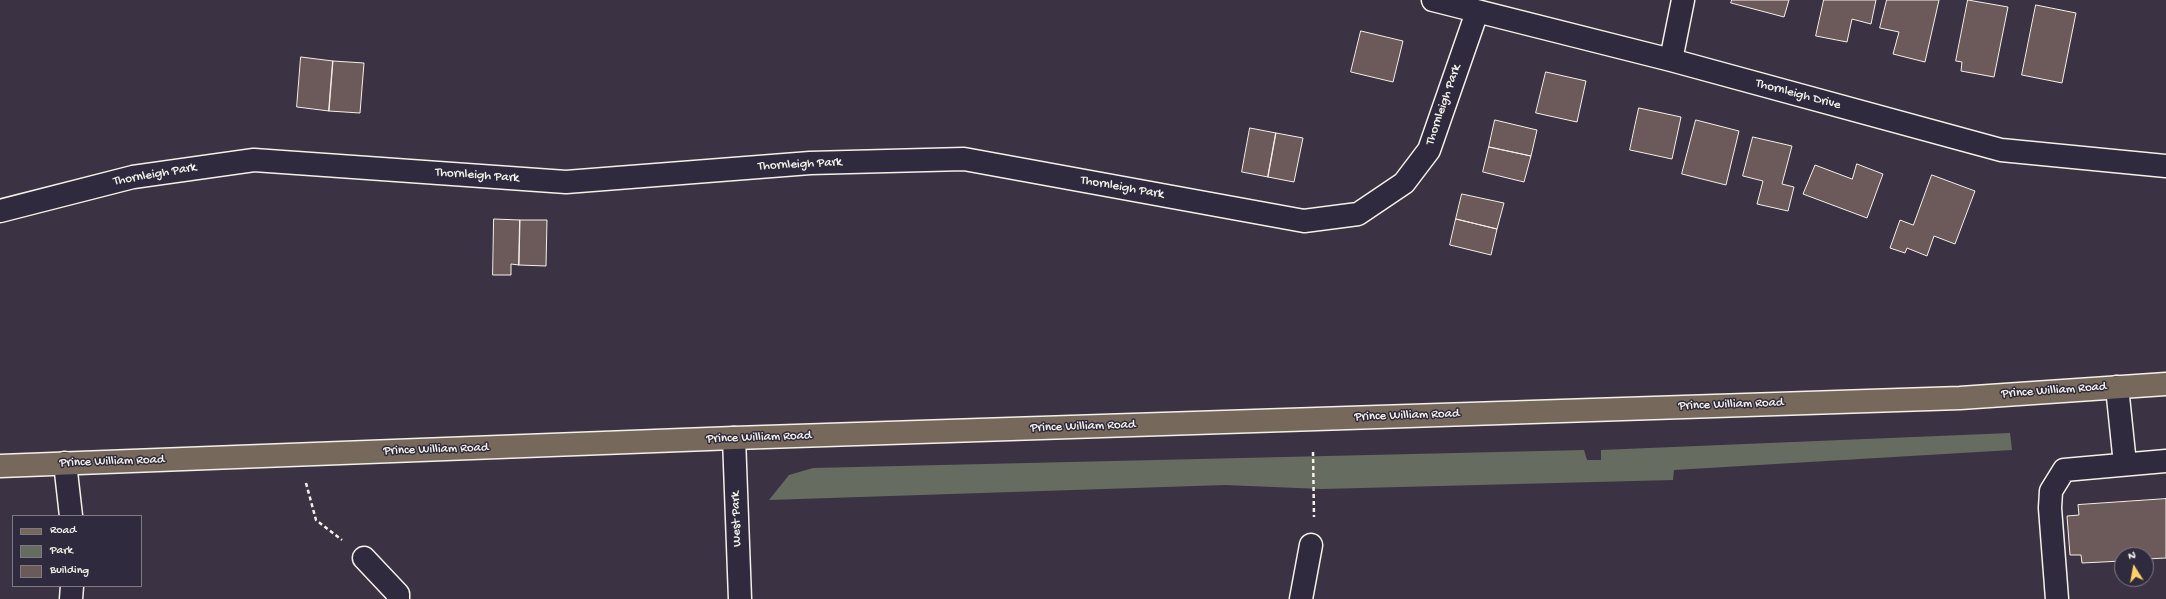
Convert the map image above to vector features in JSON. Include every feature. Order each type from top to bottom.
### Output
[{"type":"main road","name":"Prince William Road","points":[[0,466],[734,438],[1960,398],[2166,384]]},
{"type":"street","name":"Thornleigh Drive","points":[[1434,0],[1476,12],[1671,60],[2000,150],[2166,166]]},
{"type":"street","points":[[1671,60],[1683,0]]},
{"type":"street","name":"Thornleigh Park","points":[[0,211],[133,177],[254,160],[566,182],[810,163],[964,159],[1304,221],[1358,214],[1404,183],[1429,150],[1476,12]]},
{"type":"street","points":[[2117,387],[2125,464]]},
{"type":"street","name":"West Park","points":[[734,438],[740,599]]},
{"type":"street","points":[[2057,599],[2051,491],[2064,470],[2166,461]]},
{"type":"street","points":[[65,463],[71,515]]},
{"type":"street","points":[[1301,599],[1311,545]]},
{"type":"street","points":[[364,558],[398,594],[398,599]]},
{"type":"street","points":[[71,599],[72,587]]},
{"type":"path","points":[[1311,545],[1315,508],[1313,452]]},
{"type":"path","points":[[299,455],[316,520],[364,558]]},
{"type":"green space","points":[[2010,433],[2012,450],[1674,470],[1673,480],[1322,489],[1225,485],[769,500],[789,475],[813,468],[1584,450],[1587,460],[1601,460],[1601,450]]},
{"type":"building","points":[[1732,0],[1789,0],[1784,17],[1731,3]]},
{"type":"building","points":[[1824,0],[1876,0],[1871,24],[1852,19],[1847,42],[1816,36]]},
{"type":"building","points":[[1887,0],[1939,0],[1925,62],[1893,54],[1899,32],[1880,28]]},
{"type":"building","points":[[1968,0],[2008,7],[1994,77],[1961,71],[1962,62],[1956,61]]},
{"type":"building","points":[[2036,5],[2076,13],[2062,83],[2022,75]]},
{"type":"building","points":[[1361,31],[1403,41],[1393,82],[1351,72]]},
{"type":"building","points":[[301,57],[333,61],[329,111],[297,107]]},
{"type":"building","points":[[333,61],[364,63],[360,113],[329,111]]},
{"type":"building","points":[[1546,72],[1586,81],[1577,122],[1536,113]]},
{"type":"building","points":[[1639,108],[1681,117],[1672,159],[1630,150]]},
{"type":"building","points":[[1495,120],[1537,130],[1531,156],[1489,147]]},
{"type":"building","points":[[1696,120],[1739,131],[1726,185],[1682,174]]},
{"type":"building","points":[[1250,128],[1276,133],[1268,177],[1242,172]]},
{"type":"building","points":[[1276,133],[1303,138],[1294,182],[1268,177]]},
{"type":"building","points":[[1753,137],[1792,146],[1782,184],[1794,187],[1788,211],[1757,204],[1763,181],[1743,176]]},
{"type":"building","points":[[1489,147],[1531,156],[1524,182],[1483,172]]},
{"type":"building","points":[[1857,164],[1883,174],[1867,218],[1803,194],[1815,165],[1852,179]]},
{"type":"building","points":[[1932,175],[1975,191],[1955,244],[1934,236],[1927,256],[1907,248],[1905,253],[1890,248],[1900,220],[1913,225]]},
{"type":"building","points":[[1462,194],[1504,203],[1497,229],[1456,219]]},
{"type":"building","points":[[494,219],[520,220],[519,265],[511,264],[511,275],[493,275]]},
{"type":"building","points":[[1456,219],[1497,229],[1491,255],[1450,245]]},
{"type":"building","points":[[520,220],[547,220],[546,266],[519,265]]},
{"type":"building","points":[[2166,499],[2166,558],[2154,559],[2154,547],[2114,547],[2114,561],[2082,563],[2081,555],[2070,555],[2067,516],[2079,515],[2078,505]]}]
